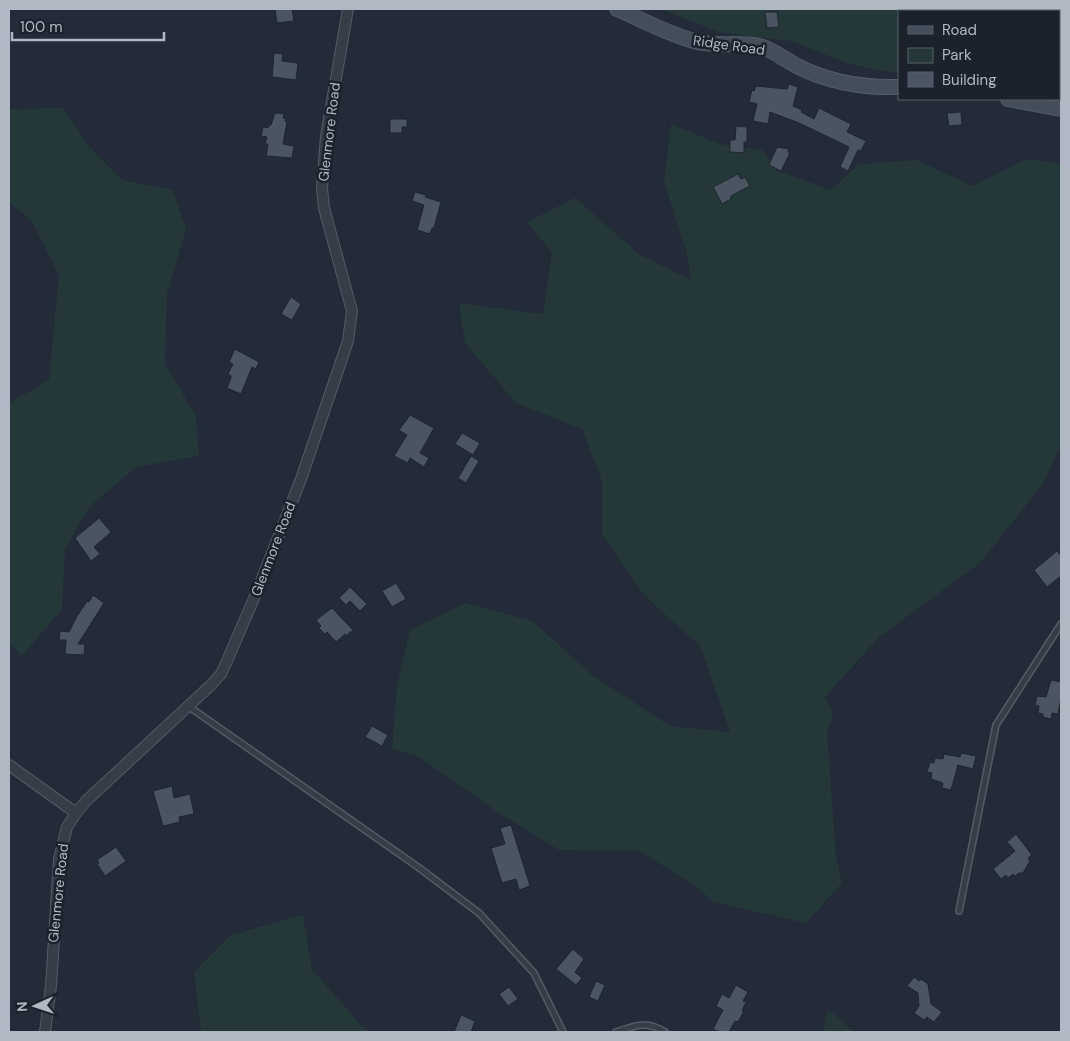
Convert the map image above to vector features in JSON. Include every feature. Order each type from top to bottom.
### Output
[{"type":"street","name":"Glenmore Road","points":[[45,1032],[51,986],[59,859],[67,827],[86,802],[221,674],[237,639],[300,479],[348,341],[352,311],[345,279],[329,228],[322,188],[326,136],[348,9]]},
{"type":"street","name":"Ridge Road","points":[[617,9],[697,42],[762,47],[797,67],[840,82],[860,87],[898,87]]},
{"type":"street","points":[[1013,100],[1061,109]]},
{"type":"street","points":[[9,765],[76,813]]},
{"type":"lane","points":[[959,911],[996,725],[1061,624]]},
{"type":"lane","points":[[188,706],[418,867],[479,913],[534,973],[562,1032]]},
{"type":"lane","points":[[616,1032],[644,1024],[657,1027],[665,1032]]},
{"type":"green space","points":[[661,9],[1061,9],[1061,88],[1060,10],[898,10],[898,72],[889,72],[846,63],[791,41],[719,32]]},
{"type":"green space","points":[[63,108],[89,146],[122,180],[173,190],[186,229],[167,294],[165,364],[196,416],[199,456],[136,467],[89,507],[65,549],[62,609],[22,656],[9,643],[9,403],[49,380],[59,275],[31,220],[9,202],[9,109]]},
{"type":"green space","points":[[671,124],[720,144],[762,150],[777,171],[831,190],[859,164],[917,160],[972,186],[1027,159],[1061,164],[1061,446],[1042,485],[980,563],[879,637],[825,697],[833,714],[827,731],[836,857],[842,883],[806,923],[714,902],[696,887],[640,851],[559,850],[496,811],[419,757],[392,749],[397,685],[410,630],[465,603],[533,621],[592,675],[670,726],[730,732],[701,647],[644,595],[602,534],[602,481],[582,429],[516,403],[465,343],[459,303],[543,314],[552,253],[527,222],[575,198],[639,254],[691,280],[686,250],[664,182]]},
{"type":"green space","points":[[303,915],[312,969],[360,1024],[370,1032],[201,1032],[194,972],[231,935]]},
{"type":"green space","points":[[828,1009],[854,1032],[823,1032]]},
{"type":"building","points":[[275,9],[292,9],[294,21],[277,23]]},
{"type":"building","points":[[765,12],[777,12],[779,27],[767,28]]},
{"type":"building","points":[[274,53],[283,54],[282,61],[298,63],[296,80],[272,77]]},
{"type":"building","points":[[789,84],[798,87],[793,106],[802,110],[801,112],[814,119],[819,108],[851,124],[847,132],[866,141],[861,151],[858,150],[848,171],[840,167],[849,147],[799,123],[770,112],[768,124],[753,121],[757,104],[749,102],[752,90],[754,91],[756,86],[787,89]]},
{"type":"building","points":[[961,112],[962,125],[949,126],[947,113]]},
{"type":"building","points":[[275,113],[284,114],[283,118],[286,119],[283,144],[294,146],[292,158],[266,156],[268,144],[265,144],[267,137],[261,136],[263,127],[268,128],[271,125]]},
{"type":"building","points":[[390,119],[407,119],[407,127],[402,127],[402,133],[390,133]]},
{"type":"building","points":[[736,126],[747,127],[747,142],[744,142],[744,153],[730,152],[730,140],[735,140]]},
{"type":"building","points":[[777,147],[789,149],[788,152],[790,153],[781,171],[769,165]]},
{"type":"building","points":[[738,174],[741,179],[745,177],[750,186],[731,196],[731,199],[722,204],[713,187]]},
{"type":"building","points":[[415,192],[441,202],[434,228],[432,228],[430,234],[417,230],[424,205],[412,201]]},
{"type":"building","points":[[291,297],[301,304],[292,320],[281,314]]},
{"type":"building","points":[[235,349],[259,362],[256,369],[252,367],[241,394],[227,388],[231,378],[228,374],[233,364],[229,362]]},
{"type":"building","points":[[410,415],[434,428],[420,453],[429,458],[424,467],[410,458],[408,463],[394,456],[407,435],[399,430]]},
{"type":"building","points":[[462,433],[480,443],[473,455],[455,444]]},
{"type":"building","points":[[471,456],[479,461],[466,483],[458,478]]},
{"type":"building","points":[[99,518],[111,532],[94,547],[100,554],[91,561],[75,538]]},
{"type":"building","points":[[1057,551],[1061,556],[1061,576],[1047,587],[1034,570]]},
{"type":"building","points":[[396,583],[406,599],[392,607],[382,591]]},
{"type":"building","points":[[350,587],[367,604],[360,611],[350,601],[346,605],[339,598]]},
{"type":"building","points":[[93,595],[104,603],[78,644],[85,644],[84,655],[65,654],[66,640],[59,640],[60,631],[69,632],[87,601],[89,602]]},
{"type":"building","points":[[332,608],[353,630],[336,642],[327,632],[325,634],[319,628],[321,626],[316,620]]},
{"type":"building","points":[[1051,680],[1061,682],[1061,698],[1058,714],[1052,713],[1051,719],[1043,717],[1043,714],[1038,713],[1039,706],[1035,705],[1037,696],[1046,697]]},
{"type":"building","points":[[372,726],[388,735],[382,746],[365,737]]},
{"type":"building","points":[[961,753],[976,756],[973,769],[958,765],[951,790],[942,788],[943,783],[931,779],[932,773],[927,772],[930,762],[934,763],[935,758],[943,759],[944,754],[960,757]]},
{"type":"building","points":[[172,786],[174,798],[190,794],[194,814],[179,817],[180,822],[163,826],[153,791]]},
{"type":"building","points":[[511,825],[530,886],[519,890],[516,879],[502,883],[491,848],[505,844],[500,828]]},
{"type":"building","points":[[1016,834],[1032,855],[1028,858],[1030,861],[1023,873],[1015,876],[1013,874],[1008,878],[1006,875],[1001,879],[993,869],[1015,851],[1007,842]]},
{"type":"building","points":[[116,847],[126,861],[105,876],[97,864],[99,863],[97,860]]},
{"type":"building","points":[[573,949],[584,959],[575,972],[582,978],[576,985],[556,969]]},
{"type":"building","points":[[914,977],[928,984],[931,1004],[942,1012],[934,1022],[927,1017],[924,1020],[914,1013],[919,1006],[918,993],[907,986]]},
{"type":"building","points":[[596,981],[605,985],[598,1001],[589,997]]},
{"type":"building","points":[[736,985],[748,992],[743,1001],[746,1002],[742,1011],[744,1011],[738,1022],[735,1021],[729,1032],[720,1032],[713,1029],[723,1010],[716,1006],[722,994],[729,998]]},
{"type":"building","points":[[509,987],[518,999],[508,1006],[499,994]]},
{"type":"building","points":[[461,1015],[475,1021],[471,1032],[454,1032]]}]
